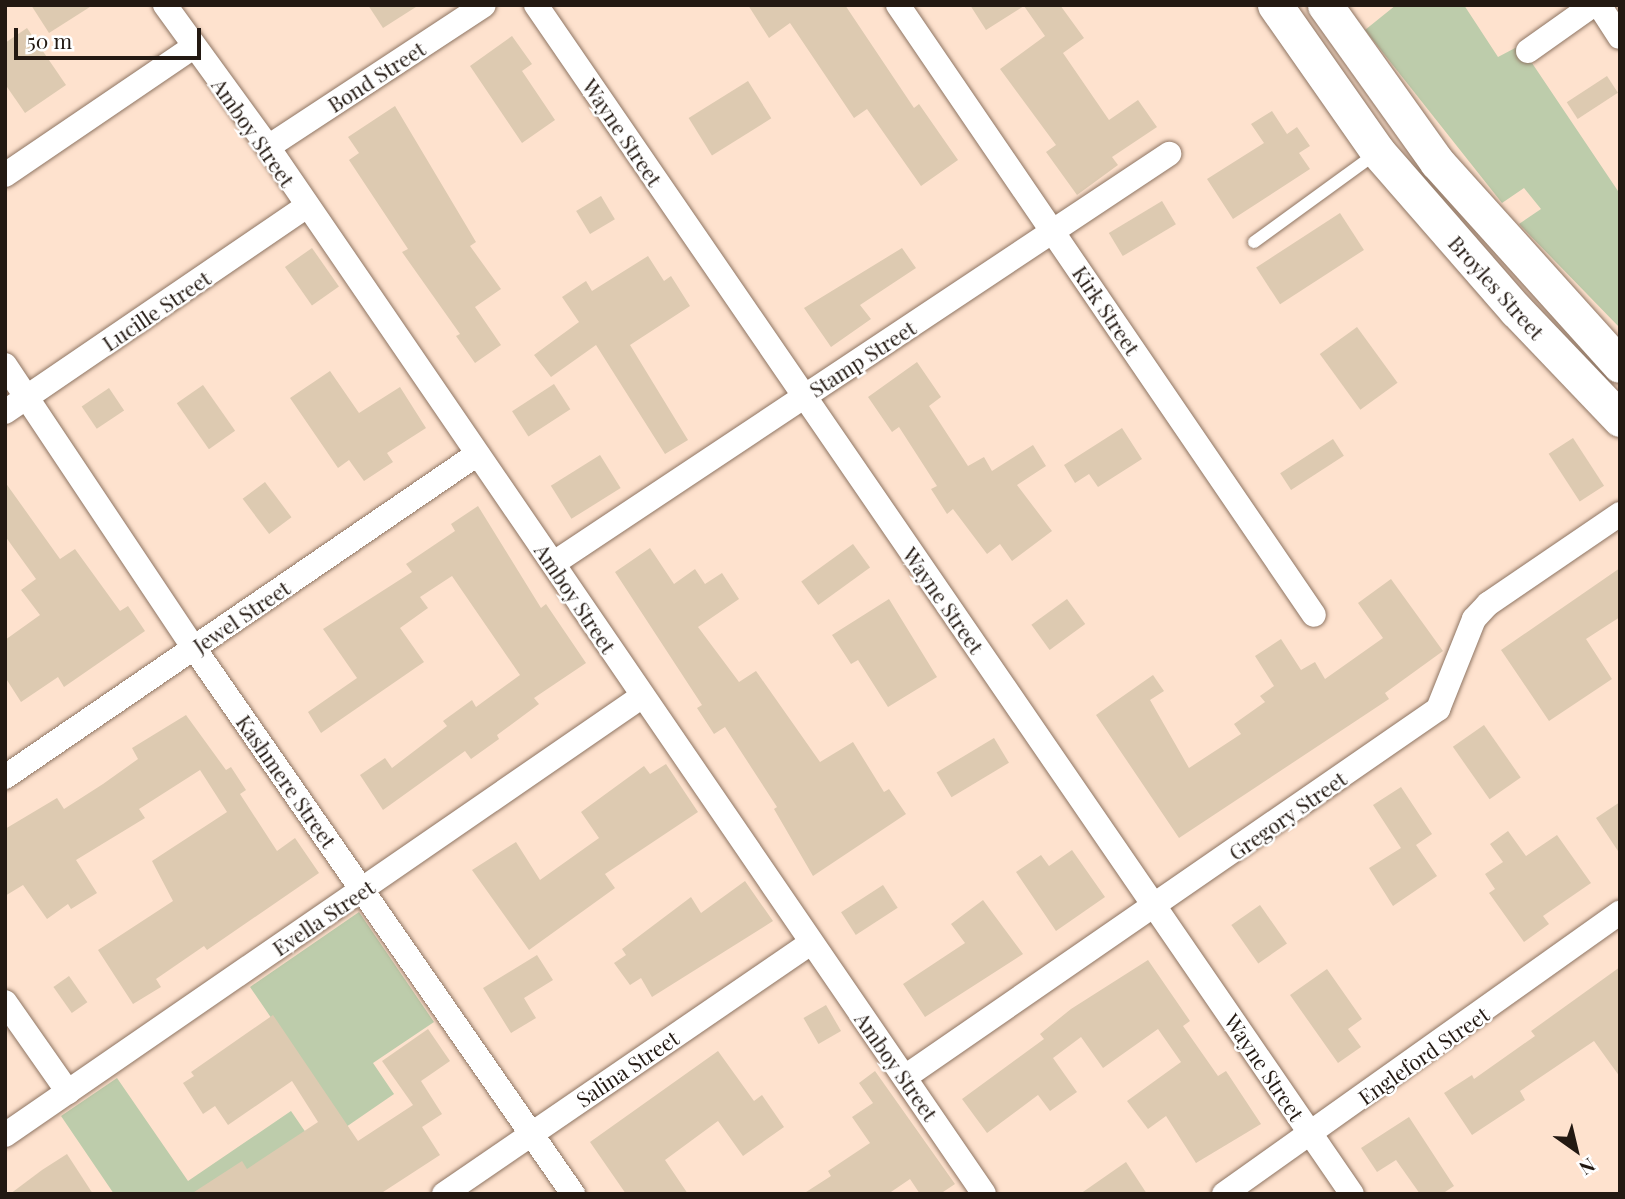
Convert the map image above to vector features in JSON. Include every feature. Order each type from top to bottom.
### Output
[{"type":"main road","name":"Broyles Street","points":[[1275,5],[1378,152],[1516,310],[1620,419]]},
{"type":"main road","name":"Broyles Street","points":[[1325,5],[1414,129],[1543,285],[1620,365]]},
{"type":"street","name":"Amboy Street","points":[[165,5],[268,147],[476,455],[554,563],[641,697],[984,1194]]},
{"type":"street","name":"Bond Street","points":[[268,147],[484,5]]},
{"type":"street","name":"Wayne Street","points":[[536,5],[1352,1194]]},
{"type":"street","name":"Kirk Street","points":[[898,5],[1314,615]]},
{"type":"street","points":[[1528,51],[1593,5]]},
{"type":"street","points":[[1599,5],[1620,37]]},
{"type":"street","points":[[5,175],[194,47]]},
{"type":"street","name":"Stamp Street","points":[[554,563],[1055,234],[1170,154]]},
{"type":"street","name":"Lucille Street","points":[[5,412],[306,207]]},
{"type":"street","name":"Kashmere Street","points":[[5,365],[194,648],[364,889],[573,1194]]},
{"type":"street","name":"Jewel Street","points":[[5,777],[476,455]]},
{"type":"street","name":"Gregory Street","points":[[905,1077],[1438,709],[1474,619],[1488,604],[1620,514]]},
{"type":"street","name":"Evella Street","points":[[5,1135],[641,697]]},
{"type":"street","name":"Engleford Street","points":[[1224,1194],[1620,913]]},
{"type":"street","name":"Salina Street","points":[[444,1194],[530,1132],[811,943]]},
{"type":"street","points":[[5,1002],[68,1092]]},
{"type":"lane","points":[[1254,242],[1378,152]]},
{"type":"green space","points":[[1396,5],[1464,5],[1498,57],[1517,47],[1532,63],[1620,194],[1620,328],[1519,224],[1541,209],[1524,188],[1502,203],[1365,30]]},
{"type":"green space","points":[[359,912],[434,1022],[373,1063],[394,1094],[346,1127],[250,987]]},
{"type":"green space","points":[[117,1078],[188,1181],[291,1111],[348,1194],[114,1194],[61,1116]]},
{"type":"building","points":[[31,5],[93,5],[49,33]]},
{"type":"building","points":[[368,5],[419,5],[383,28]]},
{"type":"building","points":[[748,5],[845,5],[914,108],[919,104],[958,160],[921,186],[867,109],[854,118],[790,23],[769,38]]},
{"type":"building","points":[[970,5],[1060,5],[1084,38],[1063,53],[1109,120],[1138,100],[1157,127],[1112,157],[1118,165],[1077,195],[1046,152],[1056,145],[1000,69],[1045,36],[1024,6],[986,30]]},
{"type":"building","points":[[27,28],[66,85],[25,113],[5,84],[5,43]]},
{"type":"building","points":[[512,36],[532,64],[522,71],[555,120],[522,143],[470,66]]},
{"type":"building","points":[[1607,76],[1618,93],[1578,119],[1567,102]]},
{"type":"building","points":[[748,81],[771,118],[712,155],[689,118]]},
{"type":"building","points":[[395,106],[476,242],[470,246],[501,289],[475,307],[501,345],[475,363],[456,336],[460,334],[402,252],[408,249],[349,160],[359,153],[348,137]]},
{"type":"building","points":[[1272,111],[1287,134],[1297,127],[1310,146],[1299,153],[1310,169],[1233,219],[1207,179],[1264,143],[1251,124]]},
{"type":"building","points":[[601,196],[615,219],[590,234],[576,211]]},
{"type":"building","points":[[1162,201],[1176,224],[1123,256],[1109,233]]},
{"type":"building","points":[[1340,213],[1364,250],[1280,304],[1256,267]]},
{"type":"building","points":[[312,248],[339,287],[312,305],[285,267]]},
{"type":"building","points":[[902,248],[916,268],[860,305],[871,319],[831,347],[804,308]]},
{"type":"building","points":[[648,256],[664,281],[671,276],[690,306],[630,345],[688,440],[665,454],[596,345],[551,377],[534,355],[579,322],[562,297],[586,281],[592,291]]},
{"type":"building","points":[[1357,327],[1398,383],[1360,410],[1320,354]]},
{"type":"building","points":[[917,362],[941,397],[929,406],[968,466],[984,457],[992,471],[1033,445],[1046,466],[1017,485],[1052,531],[1012,561],[1000,544],[987,554],[953,509],[947,514],[931,489],[937,486],[899,427],[892,432],[868,397]]},
{"type":"building","points":[[330,371],[359,413],[400,387],[426,428],[387,453],[393,462],[364,481],[349,460],[338,468],[290,398]]},
{"type":"building","points":[[554,384],[570,409],[528,436],[512,411]]},
{"type":"building","points":[[203,385],[235,431],[209,449],[177,403]]},
{"type":"building","points":[[109,388],[124,410],[97,429],[82,406]]},
{"type":"building","points":[[1122,428],[1142,459],[1098,487],[1089,474],[1075,483],[1064,465]]},
{"type":"building","points":[[1573,438],[1604,486],[1580,502],[1549,454]]},
{"type":"building","points":[[1333,439],[1344,456],[1291,490],[1280,473]]},
{"type":"building","points":[[600,455],[621,488],[571,519],[551,486]]},
{"type":"building","points":[[5,482],[60,559],[75,549],[120,611],[128,606],[145,631],[64,687],[58,677],[21,702],[5,677],[5,640],[40,615],[21,590],[36,579],[5,536]]},
{"type":"building","points":[[265,482],[291,517],[269,534],[243,499]]},
{"type":"building","points":[[478,506],[541,608],[546,604],[586,663],[534,698],[539,704],[497,735],[499,739],[471,759],[465,751],[383,810],[360,775],[385,758],[392,768],[447,726],[443,721],[472,700],[476,707],[520,675],[452,576],[420,597],[428,608],[400,628],[424,662],[321,733],[308,712],[357,678],[323,629],[412,572],[406,564],[455,531],[451,524]]},
{"type":"building","points":[[853,544],[870,567],[818,605],[801,582]]},
{"type":"building","points":[[650,548],[674,584],[695,569],[705,584],[722,573],[739,599],[698,627],[739,682],[756,671],[820,762],[853,742],[884,792],[889,789],[906,814],[813,876],[774,809],[777,807],[725,727],[714,734],[697,708],[702,705],[615,572]]},
{"type":"building","points":[[1620,568],[1620,617],[1586,639],[1612,679],[1549,721],[1501,650]]},
{"type":"building","points":[[1391,579],[1443,651],[1385,693],[1389,699],[1179,838],[1096,715],[1153,675],[1164,691],[1150,700],[1189,768],[1241,734],[1234,724],[1265,702],[1260,696],[1274,686],[1255,656],[1281,639],[1301,670],[1315,662],[1325,679],[1383,638],[1358,603]]},
{"type":"building","points":[[889,599],[937,677],[888,707],[858,660],[851,664],[832,635]]},
{"type":"building","points":[[1067,599],[1085,624],[1050,650],[1031,625]]},
{"type":"building","points":[[186,715],[226,770],[231,767],[246,790],[240,794],[277,851],[295,838],[319,873],[207,950],[204,946],[156,979],[161,987],[133,1004],[98,950],[173,901],[152,861],[227,812],[200,770],[139,809],[145,818],[76,860],[97,893],[71,909],[68,904],[47,919],[23,885],[5,896],[5,829],[57,798],[64,809],[138,759],[132,748]]},
{"type":"building","points":[[1484,725],[1521,777],[1490,799],[1453,747]]},
{"type":"building","points":[[994,738],[1009,763],[952,797],[937,773]]},
{"type":"building","points":[[666,764],[698,812],[605,874],[615,888],[529,950],[472,870],[516,842],[540,880],[599,838],[581,812],[644,766],[650,774]]},
{"type":"building","points":[[1401,787],[1432,834],[1416,845],[1437,876],[1393,906],[1369,868],[1401,848],[1373,805]]},
{"type":"building","points":[[1620,802],[1620,854],[1596,818]]},
{"type":"building","points":[[1508,831],[1526,856],[1557,835],[1591,883],[1543,916],[1549,924],[1524,942],[1489,893],[1495,889],[1485,874],[1503,862],[1490,844]]},
{"type":"building","points":[[1072,850],[1105,897],[1056,931],[1016,872],[1041,855],[1049,866]]},
{"type":"building","points":[[745,881],[773,921],[652,997],[641,978],[630,985],[614,963],[626,955],[622,949],[691,897],[701,913]]},
{"type":"building","points":[[883,885],[898,908],[856,935],[841,912]]},
{"type":"building","points":[[983,900],[1023,954],[925,1017],[903,984],[965,943],[951,924]]},
{"type":"building","points":[[1260,905],[1287,944],[1258,964],[1231,925]]},
{"type":"building","points":[[537,955],[553,980],[524,998],[536,1018],[511,1033],[483,988]]},
{"type":"building","points":[[1148,960],[1190,1021],[1183,1026],[1218,1076],[1226,1071],[1261,1124],[1196,1163],[1166,1116],[1148,1129],[1127,1101],[1181,1062],[1158,1029],[1103,1068],[1081,1037],[1053,1058],[1077,1092],[1050,1111],[1038,1095],[987,1133],[962,1099],[1044,1039],[1040,1034],[1071,1009]]},
{"type":"building","points":[[1620,967],[1620,1077],[1594,1041],[1520,1091],[1525,1100],[1472,1135],[1444,1093],[1472,1075],[1474,1079],[1535,1036],[1531,1031]]},
{"type":"building","points":[[1327,969],[1362,1019],[1348,1029],[1361,1047],[1338,1063],[1290,995]]},
{"type":"building","points":[[69,976],[87,1002],[72,1013],[53,987]]},
{"type":"building","points":[[826,1005],[841,1031],[818,1044],[803,1018]]},
{"type":"building","points":[[273,1015],[358,1141],[413,1105],[382,1061],[428,1029],[450,1061],[421,1081],[442,1114],[422,1127],[440,1155],[380,1194],[191,1194],[242,1161],[247,1169],[318,1122],[292,1081],[228,1125],[215,1106],[203,1114],[183,1083],[194,1076],[191,1072]]},
{"type":"building","points":[[718,1051],[754,1101],[762,1095],[784,1127],[743,1156],[718,1121],[665,1160],[688,1194],[626,1194],[590,1142]]},
{"type":"building","points":[[875,1071],[955,1184],[940,1194],[920,1194],[910,1179],[888,1194],[803,1194],[831,1176],[828,1171],[870,1143],[852,1117],[873,1103],[859,1083]]},
{"type":"building","points":[[1409,1117],[1454,1186],[1442,1194],[1420,1194],[1396,1160],[1377,1172],[1361,1148]]},
{"type":"building","points":[[67,1154],[93,1194],[10,1194],[42,1170]]},
{"type":"building","points":[[1126,1162],[1147,1194],[1080,1194]]}]
